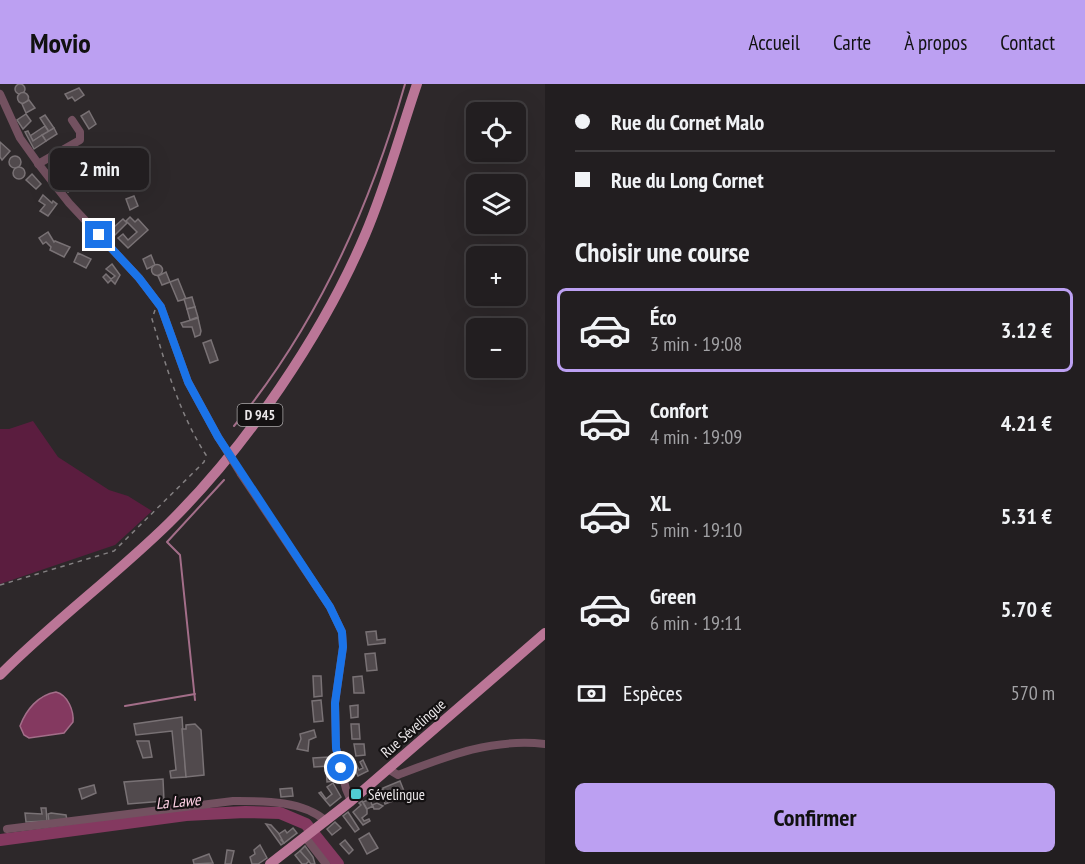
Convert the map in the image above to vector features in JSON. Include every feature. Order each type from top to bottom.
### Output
[{"type":"main road","name":"D 945","points":[[0,675],[28,647],[169,523],[241,442],[282,384],[321,320],[365,235],[417,84]]},
{"type":"main road","name":"Rue Sévelingue","points":[[270,864],[351,801],[545,633]]},
{"type":"street","points":[[0,94],[20,138],[38,164],[69,203],[139,278],[161,307],[188,382],[218,437],[330,607],[342,632],[343,647],[335,703],[336,748],[351,801]]},
{"type":"street","points":[[38,164],[80,140],[80,132],[72,120]]},
{"type":"street","points":[[388,769],[398,775],[451,754],[485,745],[507,742],[545,744]]},
{"type":"street","points":[[8,829],[232,801],[263,801],[289,805],[309,811],[322,824]]},
{"type":"street","points":[[306,836],[326,864]]},
{"type":"path","points":[[0,585],[114,551],[204,462],[206,455],[196,440],[176,396],[152,319],[154,310],[161,307]]},
{"type":"shaded area","points":[[33,421],[58,457],[109,490],[128,496],[152,511],[115,545],[0,584],[0,429],[9,429]]},
{"type":"shaded area","points":[[56,692],[64,696],[69,704],[73,722],[64,733],[29,738],[24,735],[20,726],[29,709],[44,696]]},
{"type":"building","points":[[20,84],[24,85],[24,93],[20,94],[16,93],[15,89],[16,85]]},
{"type":"building","points":[[79,88],[84,95],[75,101],[72,97],[68,99],[65,94]]},
{"type":"building","points":[[23,93],[27,94],[27,102],[23,103],[19,102],[18,98],[19,94]]},
{"type":"building","points":[[29,100],[35,108],[26,113],[22,104]]},
{"type":"building","points":[[89,111],[96,124],[89,129],[81,116]]},
{"type":"building","points":[[26,114],[31,121],[23,129],[17,120]]},
{"type":"building","points":[[45,115],[54,128],[49,132],[40,118]]},
{"type":"building","points":[[45,126],[49,132],[33,141],[30,136]]},
{"type":"building","points":[[54,128],[57,134],[46,141],[42,135]]},
{"type":"building","points":[[28,131],[33,141],[42,135],[46,141],[34,149],[25,132]]},
{"type":"building","points":[[0,142],[10,151],[2,160],[0,157]]},
{"type":"building","points":[[15,156],[21,162],[15,168],[9,162]]},
{"type":"building","points":[[74,160],[86,181],[68,192],[64,187],[78,179],[73,167],[57,178],[54,174]]},
{"type":"building","points":[[19,167],[25,173],[19,179],[13,173]]},
{"type":"building","points":[[32,174],[41,184],[36,189],[26,180]]},
{"type":"building","points":[[107,176],[108,179],[111,178],[114,187],[106,190],[101,179]]},
{"type":"building","points":[[43,195],[52,203],[53,201],[57,204],[48,216],[40,211],[45,205],[39,201]]},
{"type":"building","points":[[134,196],[138,206],[130,210],[126,199]]},
{"type":"building","points":[[130,217],[135,222],[138,219],[148,230],[128,248],[118,238],[123,234],[128,240],[137,232],[126,221]]},
{"type":"building","points":[[123,219],[127,223],[115,235],[109,229]]},
{"type":"building","points":[[48,232],[54,242],[70,247],[64,257],[50,250],[51,247],[46,242],[43,244],[39,238]]},
{"type":"building","points":[[78,253],[91,259],[86,268],[74,262]]},
{"type":"building","points":[[151,255],[155,265],[147,269],[143,259]]},
{"type":"building","points":[[112,264],[120,275],[115,284],[111,280],[108,283],[103,277],[106,274],[111,279],[115,276],[106,269]]},
{"type":"building","points":[[157,265],[161,266],[161,274],[157,275],[153,274],[152,270],[153,266]]},
{"type":"building","points":[[166,272],[170,282],[162,285],[158,276]]},
{"type":"building","points":[[178,279],[186,299],[178,301],[170,282]]},
{"type":"building","points":[[192,297],[195,307],[187,309],[184,299]]},
{"type":"building","points":[[195,307],[198,317],[190,320],[187,309]]},
{"type":"building","points":[[198,318],[201,331],[200,335],[195,337],[192,327],[183,327],[181,323]]},
{"type":"building","points":[[211,340],[218,360],[210,363],[203,343]]},
{"type":"building","points":[[376,631],[377,640],[385,639],[385,643],[368,645],[366,632]]},
{"type":"building","points":[[375,653],[377,670],[367,671],[365,654]]},
{"type":"building","points":[[313,676],[321,676],[322,696],[314,697]]},
{"type":"building","points":[[362,676],[364,693],[354,693],[353,677]]},
{"type":"building","points":[[321,700],[323,721],[314,722],[312,701]]},
{"type":"building","points":[[358,705],[358,717],[351,718],[350,706]]},
{"type":"building","points":[[182,717],[186,777],[171,778],[170,771],[176,770],[172,731],[136,735],[134,724]]},
{"type":"building","points":[[195,724],[201,730],[204,775],[186,777],[182,729],[186,729],[186,725]]},
{"type":"building","points":[[351,724],[359,724],[360,739],[352,739]]},
{"type":"building","points":[[314,730],[316,737],[309,740],[308,751],[297,749],[301,739],[300,734]]},
{"type":"building","points":[[137,741],[149,741],[152,757],[143,758]]},
{"type":"building","points":[[354,744],[364,744],[365,755],[356,756]]},
{"type":"building","points":[[329,757],[329,766],[314,767],[313,758]]},
{"type":"building","points":[[363,760],[368,771],[358,776],[353,765],[356,764],[359,770],[363,768],[360,762]]},
{"type":"building","points":[[332,765],[334,781],[327,782],[326,766]]},
{"type":"building","points":[[163,779],[164,801],[128,804],[124,782]]},
{"type":"building","points":[[400,781],[404,791],[396,794],[398,799],[385,804],[384,801],[393,797],[392,794],[377,799],[375,794]]},
{"type":"building","points":[[333,783],[341,797],[330,806],[319,793],[321,792],[326,799],[332,794],[327,787]]},
{"type":"building","points":[[94,785],[96,793],[82,799],[79,789]]},
{"type":"building","points":[[292,788],[293,796],[281,797],[280,789]]},
{"type":"building","points":[[370,799],[372,805],[377,803],[383,806],[379,809],[374,809],[373,806],[367,809],[363,802]]},
{"type":"building","points":[[362,801],[367,814],[362,818],[364,821],[369,819],[370,821],[363,825],[353,812]]},
{"type":"building","points":[[41,808],[46,808],[47,821],[26,822],[25,813],[42,814]]},
{"type":"building","points":[[348,812],[359,829],[355,832],[343,816]]},
{"type":"building","points":[[48,814],[66,815],[67,820],[49,822]]},
{"type":"building","points":[[335,822],[341,828],[332,835],[327,829]]},
{"type":"building","points":[[266,824],[271,825],[283,838],[281,840],[284,843],[281,845]]},
{"type":"building","points":[[293,828],[297,833],[284,843],[279,834],[285,830],[287,833]]},
{"type":"building","points":[[369,833],[378,848],[367,854],[359,839]]},
{"type":"building","points":[[345,840],[353,850],[349,854],[340,844]]},
{"type":"building","points":[[260,845],[267,858],[258,864],[252,864],[250,857],[255,854],[254,850]]},
{"type":"building","points":[[305,846],[315,864],[311,864],[300,851]]},
{"type":"building","points":[[227,850],[234,851],[231,864],[225,864]]},
{"type":"building","points":[[300,851],[309,861],[306,864],[302,864],[295,855]]},
{"type":"building","points":[[209,854],[213,863],[194,864],[193,860]]},
{"type":"waterway","points":[[234,426],[290,348],[337,264],[375,175],[405,84]]},
{"type":"waterway","points":[[195,700],[180,555],[167,542],[224,480]]},
{"type":"waterway","points":[[125,706],[195,694]]},
{"type":"waterway","name":"La Lawe","points":[[0,840],[186,815],[280,813],[306,824],[338,864]]},
{"type":"place","name":"Sévelingue","points":[[356,794]]},
{"type":"route","points":[[99,235],[139,278],[161,307],[171,329],[188,382],[218,437],[330,607],[342,632],[343,647],[335,703],[336,748],[341,768]]}]
